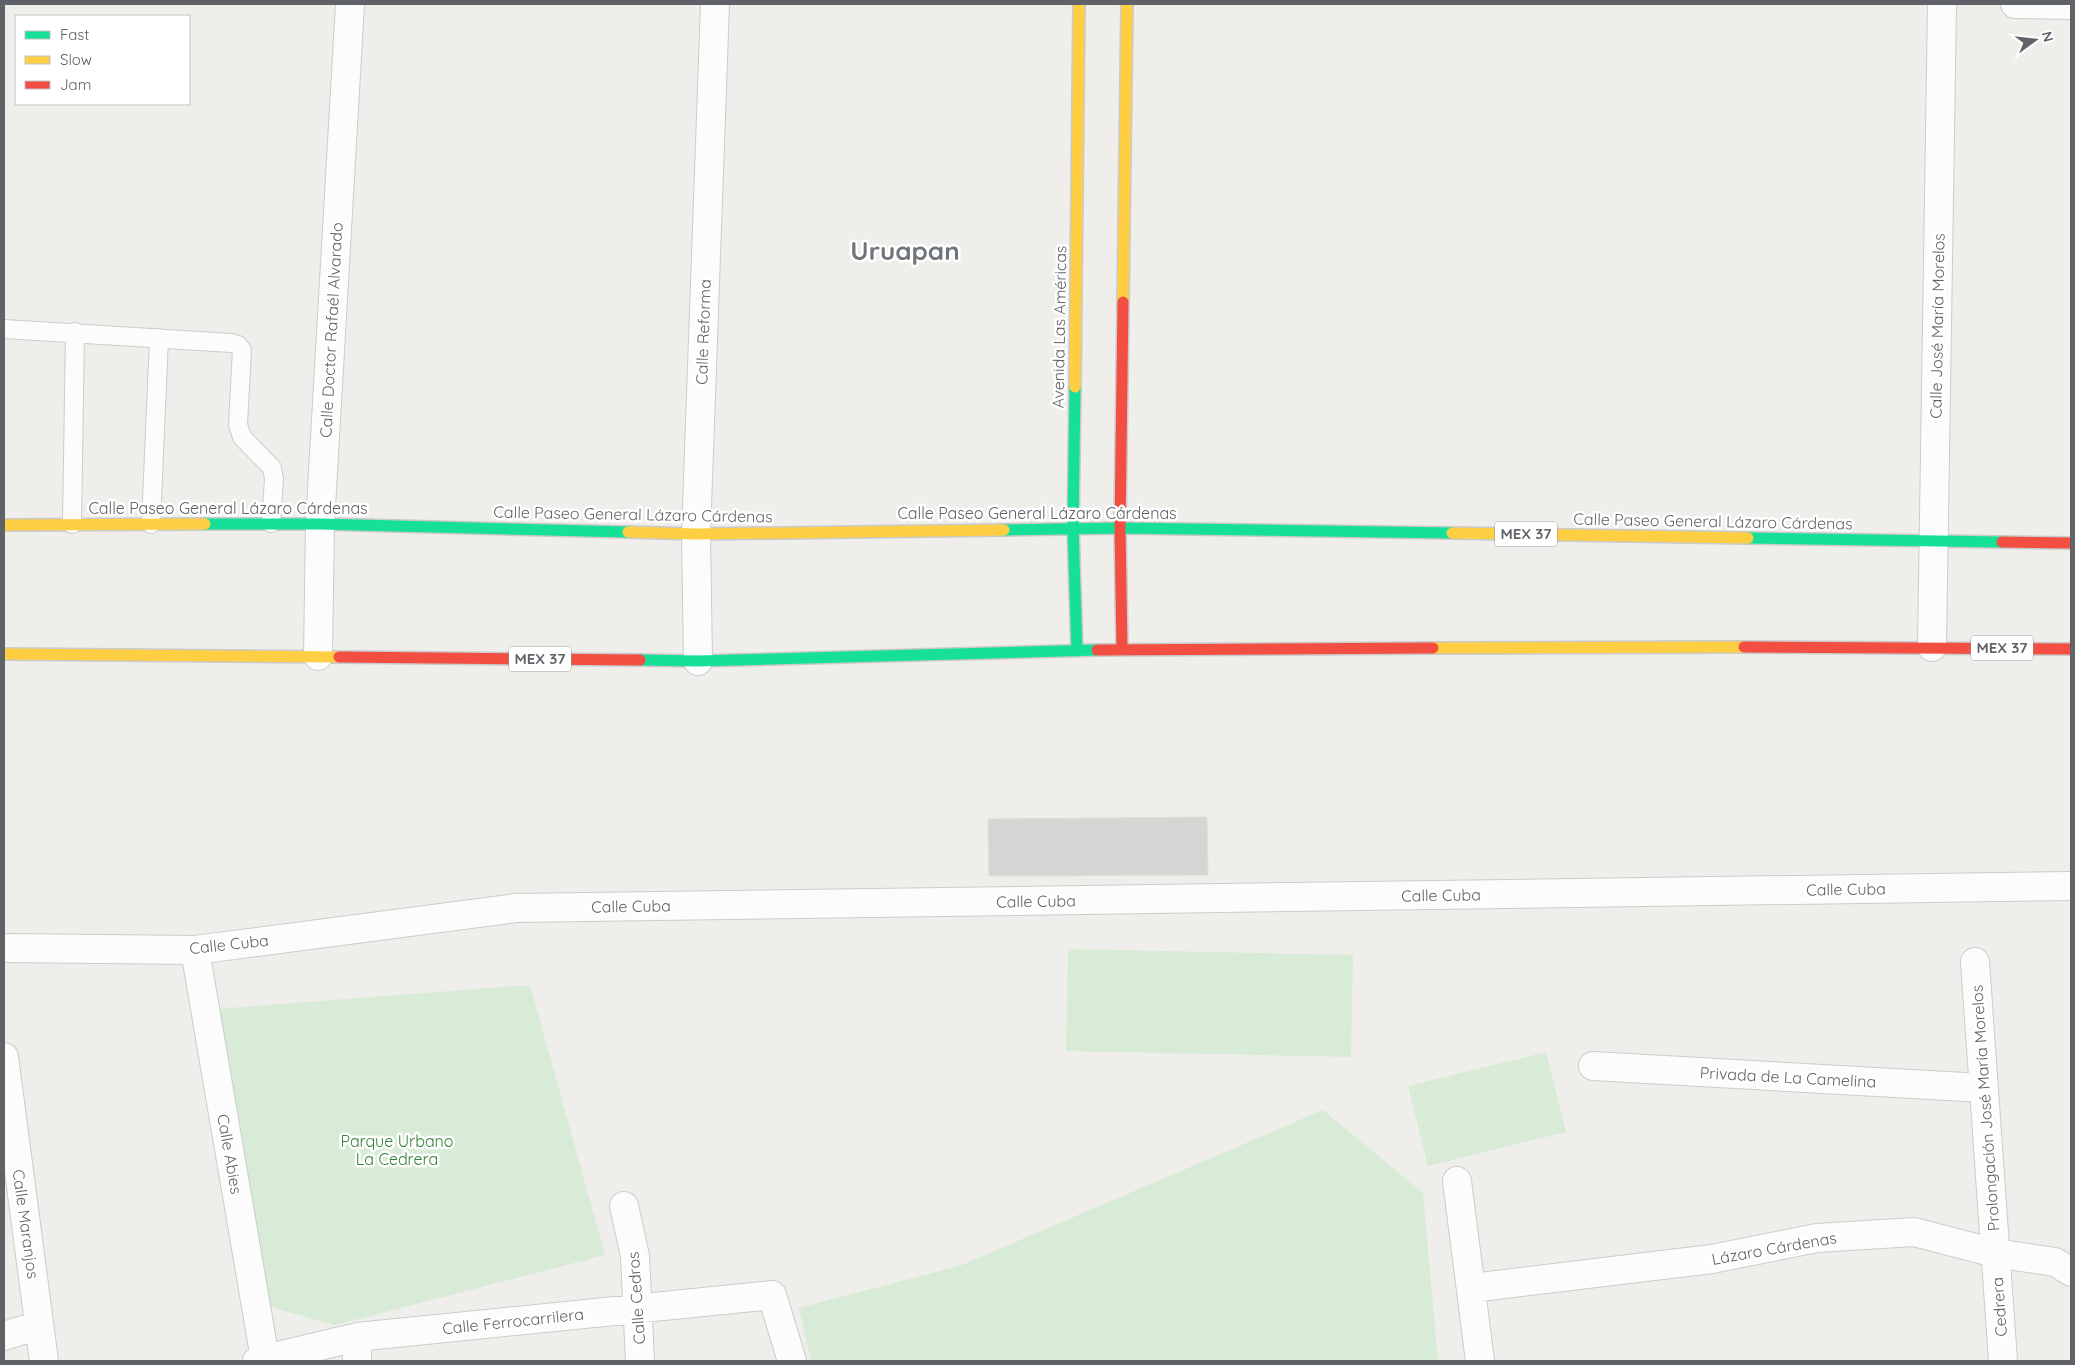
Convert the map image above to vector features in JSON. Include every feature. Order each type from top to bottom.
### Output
[{"type":"main road","name":"Avenida Las Américas","points":[[1077,651],[1073,528],[1079,4]]},
{"type":"main road","points":[[1122,649],[1120,528],[1127,4]]},
{"type":"main road","name":"Calle Paseo General Lázaro Cárdenas","points":[[4,525],[271,523],[696,534],[1120,528],[2071,543]]},
{"type":"main road","name":"MEX 37","points":[[4,654],[698,661],[1122,649],[1932,647],[2071,649]]},
{"type":"street","name":"Calle Doctor Rafaél Alvarado","points":[[318,656],[320,524],[350,4]]},
{"type":"street","name":"Calle Reforma","points":[[698,661],[696,534],[715,4]]},
{"type":"street","name":"Calle José María Morelos","points":[[1932,647],[1942,4]]},
{"type":"street","points":[[2015,4],[2071,5]]},
{"type":"street","name":"Calle Cuba","points":[[4,948],[195,950],[516,908],[2071,886]]},
{"type":"street","name":"Calle Abies","points":[[195,950],[261,1360]]},
{"type":"street","name":"Prolongación José María Morelos","points":[[1975,962],[1995,1253]]},
{"type":"street","name":"Calle Maranjos","points":[[4,1056],[44,1361]]},
{"type":"street","name":"Privada de La Camelina","points":[[1593,1066],[1983,1088]]},
{"type":"street","points":[[1457,1181],[1480,1361]]},
{"type":"street","name":"Calle Cedros","points":[[624,1206],[636,1256],[640,1361]]},
{"type":"street","name":"Lázaro Cárdenas","points":[[1472,1288],[1712,1259],[1817,1238],[1914,1232],[1995,1253],[2055,1262],[2071,1272]]},
{"type":"street","name":"Cedrera","points":[[1995,1253],[2003,1361]]},
{"type":"street","name":"Calle Ferrocarrilera","points":[[261,1360],[357,1349],[639,1309],[772,1295],[792,1361]]},
{"type":"street","points":[[4,1336],[39,1325]]},
{"type":"lane","points":[[4,329],[232,342],[238,345],[242,350],[238,425],[242,437],[272,468],[274,480],[271,523]]},
{"type":"lane","points":[[72,524],[74,332]]},
{"type":"lane","points":[[151,524],[159,338]]},
{"type":"green space","points":[[1068,949],[1353,955],[1351,1057],[1066,1051]]},
{"type":"green space","name":"Parque Urbano La Cedrera","points":[[530,985],[605,1255],[335,1325],[267,1306],[215,1009]]},
{"type":"green space","points":[[1546,1052],[1566,1132],[1428,1166],[1408,1086]]},
{"type":"green space","points":[[1323,1110],[1423,1193],[1438,1361],[811,1361],[799,1308],[962,1265]]},
{"type":"building","points":[[1207,817],[1208,875],[989,876],[988,819]]},
{"type":"traffic: fast","points":[[1075,387],[1073,528],[1077,651]]},
{"type":"traffic: fast","points":[[205,524],[320,524],[628,532]]},
{"type":"traffic: fast","points":[[1004,530],[1120,528],[1452,533]]},
{"type":"traffic: fast","points":[[1748,538],[2002,542]]},
{"type":"traffic: fast","points":[[640,660],[698,661],[1097,650]]},
{"type":"traffic: slow","points":[[1075,387],[1079,4]]},
{"type":"traffic: slow","points":[[1123,302],[1127,4]]},
{"type":"traffic: slow","points":[[4,525],[205,524]]},
{"type":"traffic: slow","points":[[628,532],[696,534],[1004,530]]},
{"type":"traffic: slow","points":[[1452,533],[1748,538]]},
{"type":"traffic: slow","points":[[1433,648],[1744,647]]},
{"type":"traffic: slow","points":[[4,654],[339,657]]},
{"type":"traffic: jam","points":[[1122,649],[1120,528],[1123,302]]},
{"type":"traffic: jam","points":[[2002,542],[2071,543]]},
{"type":"traffic: jam","points":[[1744,647],[2071,649]]},
{"type":"traffic: jam","points":[[1097,650],[1433,648]]},
{"type":"traffic: jam","points":[[339,657],[640,660]]},
{"type":"district","name":"Uruapan","points":[[905,251]]}]
